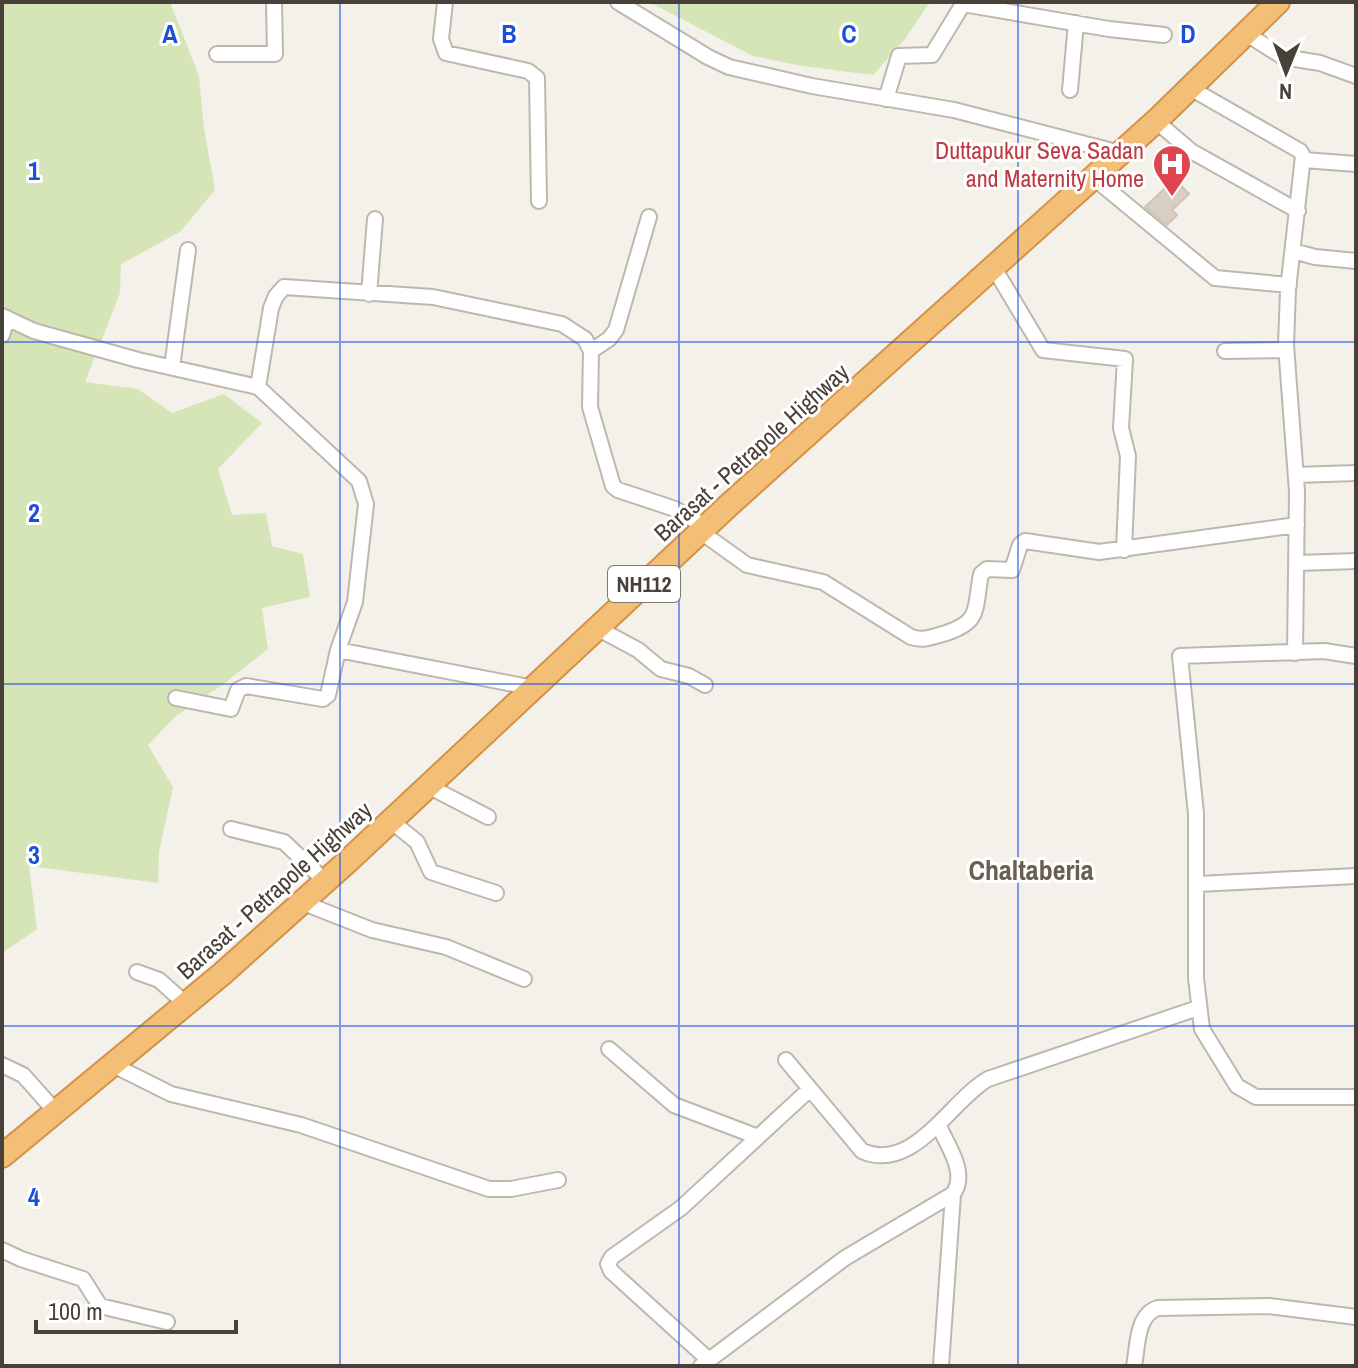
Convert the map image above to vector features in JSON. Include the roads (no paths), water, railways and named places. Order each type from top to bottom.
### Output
[{"type":"highway","name":"Barasat - Petrapole Highway","points":[[2,1156],[186,1004],[325,881],[703,529],[1156,121],[1278,2]]},
{"type":"street","points":[[217,54],[275,54],[274,2]]},
{"type":"street","points":[[445,2],[441,39],[446,53],[528,71],[537,78],[539,201]]},
{"type":"street","points":[[618,2],[729,67],[812,86],[954,110],[1120,153]]},
{"type":"street","points":[[886,99],[899,56],[931,56],[963,4],[1164,35]]},
{"type":"street","points":[[1070,90],[1076,23]]},
{"type":"street","points":[[1245,33],[1285,58],[1320,63],[1356,76]]},
{"type":"street","points":[[1190,88],[1300,151],[1304,160],[1289,285],[1286,350],[1296,475],[1298,563],[1295,653]]},
{"type":"street","points":[[1156,121],[1191,151],[1298,211]]},
{"type":"street","points":[[1304,160],[1356,164]]},
{"type":"street","points":[[1094,178],[1215,278],[1289,285]]},
{"type":"street","points":[[591,351],[616,330],[649,217]]},
{"type":"street","points":[[369,294],[375,219]]},
{"type":"street","points":[[172,367],[188,250]]},
{"type":"street","points":[[1293,251],[1315,257],[1356,261]]},
{"type":"street","points":[[994,268],[1043,350],[1125,359],[1121,428],[1128,456],[1124,550]]},
{"type":"street","points":[[258,387],[271,308],[281,289],[288,287],[433,297],[554,321],[585,339],[591,351],[590,407],[613,486],[675,509],[747,565],[823,582],[911,637],[921,640],[968,625],[973,616],[983,571],[1012,570],[1020,545],[1025,541],[1084,552],[1124,550],[1297,525]]},
{"type":"street","points":[[2,335],[4,317],[34,331],[258,387],[359,481],[366,504],[355,602],[338,650],[328,695],[323,699],[246,686],[238,690],[231,709],[176,698]]},
{"type":"street","points":[[1225,351],[1286,350]]},
{"type":"street","points":[[1296,475],[1356,473]]},
{"type":"street","points":[[1298,563],[1356,561]]},
{"type":"street","points":[[597,628],[642,653],[661,669],[689,676],[705,685]]},
{"type":"street","points":[[338,650],[534,688]]},
{"type":"street","points":[[1356,656],[1329,651],[1180,656],[1196,814],[1198,1008],[1208,1042],[1237,1086],[1256,1097],[1356,1097]]},
{"type":"street","points":[[428,786],[488,817]]},
{"type":"street","points":[[391,821],[417,842],[431,872],[496,893]]},
{"type":"street","points":[[231,829],[284,842],[325,881]]},
{"type":"street","points":[[1198,884],[1356,876]]},
{"type":"street","points":[[301,902],[372,930],[446,947],[524,979]]},
{"type":"street","points":[[137,972],[159,980],[186,1004]]},
{"type":"street","points":[[786,1060],[862,1151],[886,1157],[928,1135],[962,1098],[988,1079],[1198,1008]]},
{"type":"street","points":[[609,1049],[674,1105],[758,1137]]},
{"type":"street","points":[[2,1065],[23,1075],[56,1112]]},
{"type":"street","points":[[113,1065],[171,1094],[301,1125],[489,1189],[511,1189],[558,1180]]},
{"type":"street","points":[[810,1089],[681,1208],[612,1257],[608,1264],[611,1271],[705,1363],[845,1258],[953,1194]]},
{"type":"street","points":[[939,1126],[960,1179],[953,1194],[941,1366]]},
{"type":"street","points":[[2,1250],[83,1279],[100,1306],[167,1322]]},
{"type":"street","points":[[1134,1366],[1143,1319],[1150,1310],[1158,1308],[1269,1306],[1356,1317]]},
{"type":"place","name":"Duttapukur Seva Sadan and Maternity Home","points":[[1172,198]]},
{"type":"district","name":"Chaltaberia","points":[[1031,870]]}]
